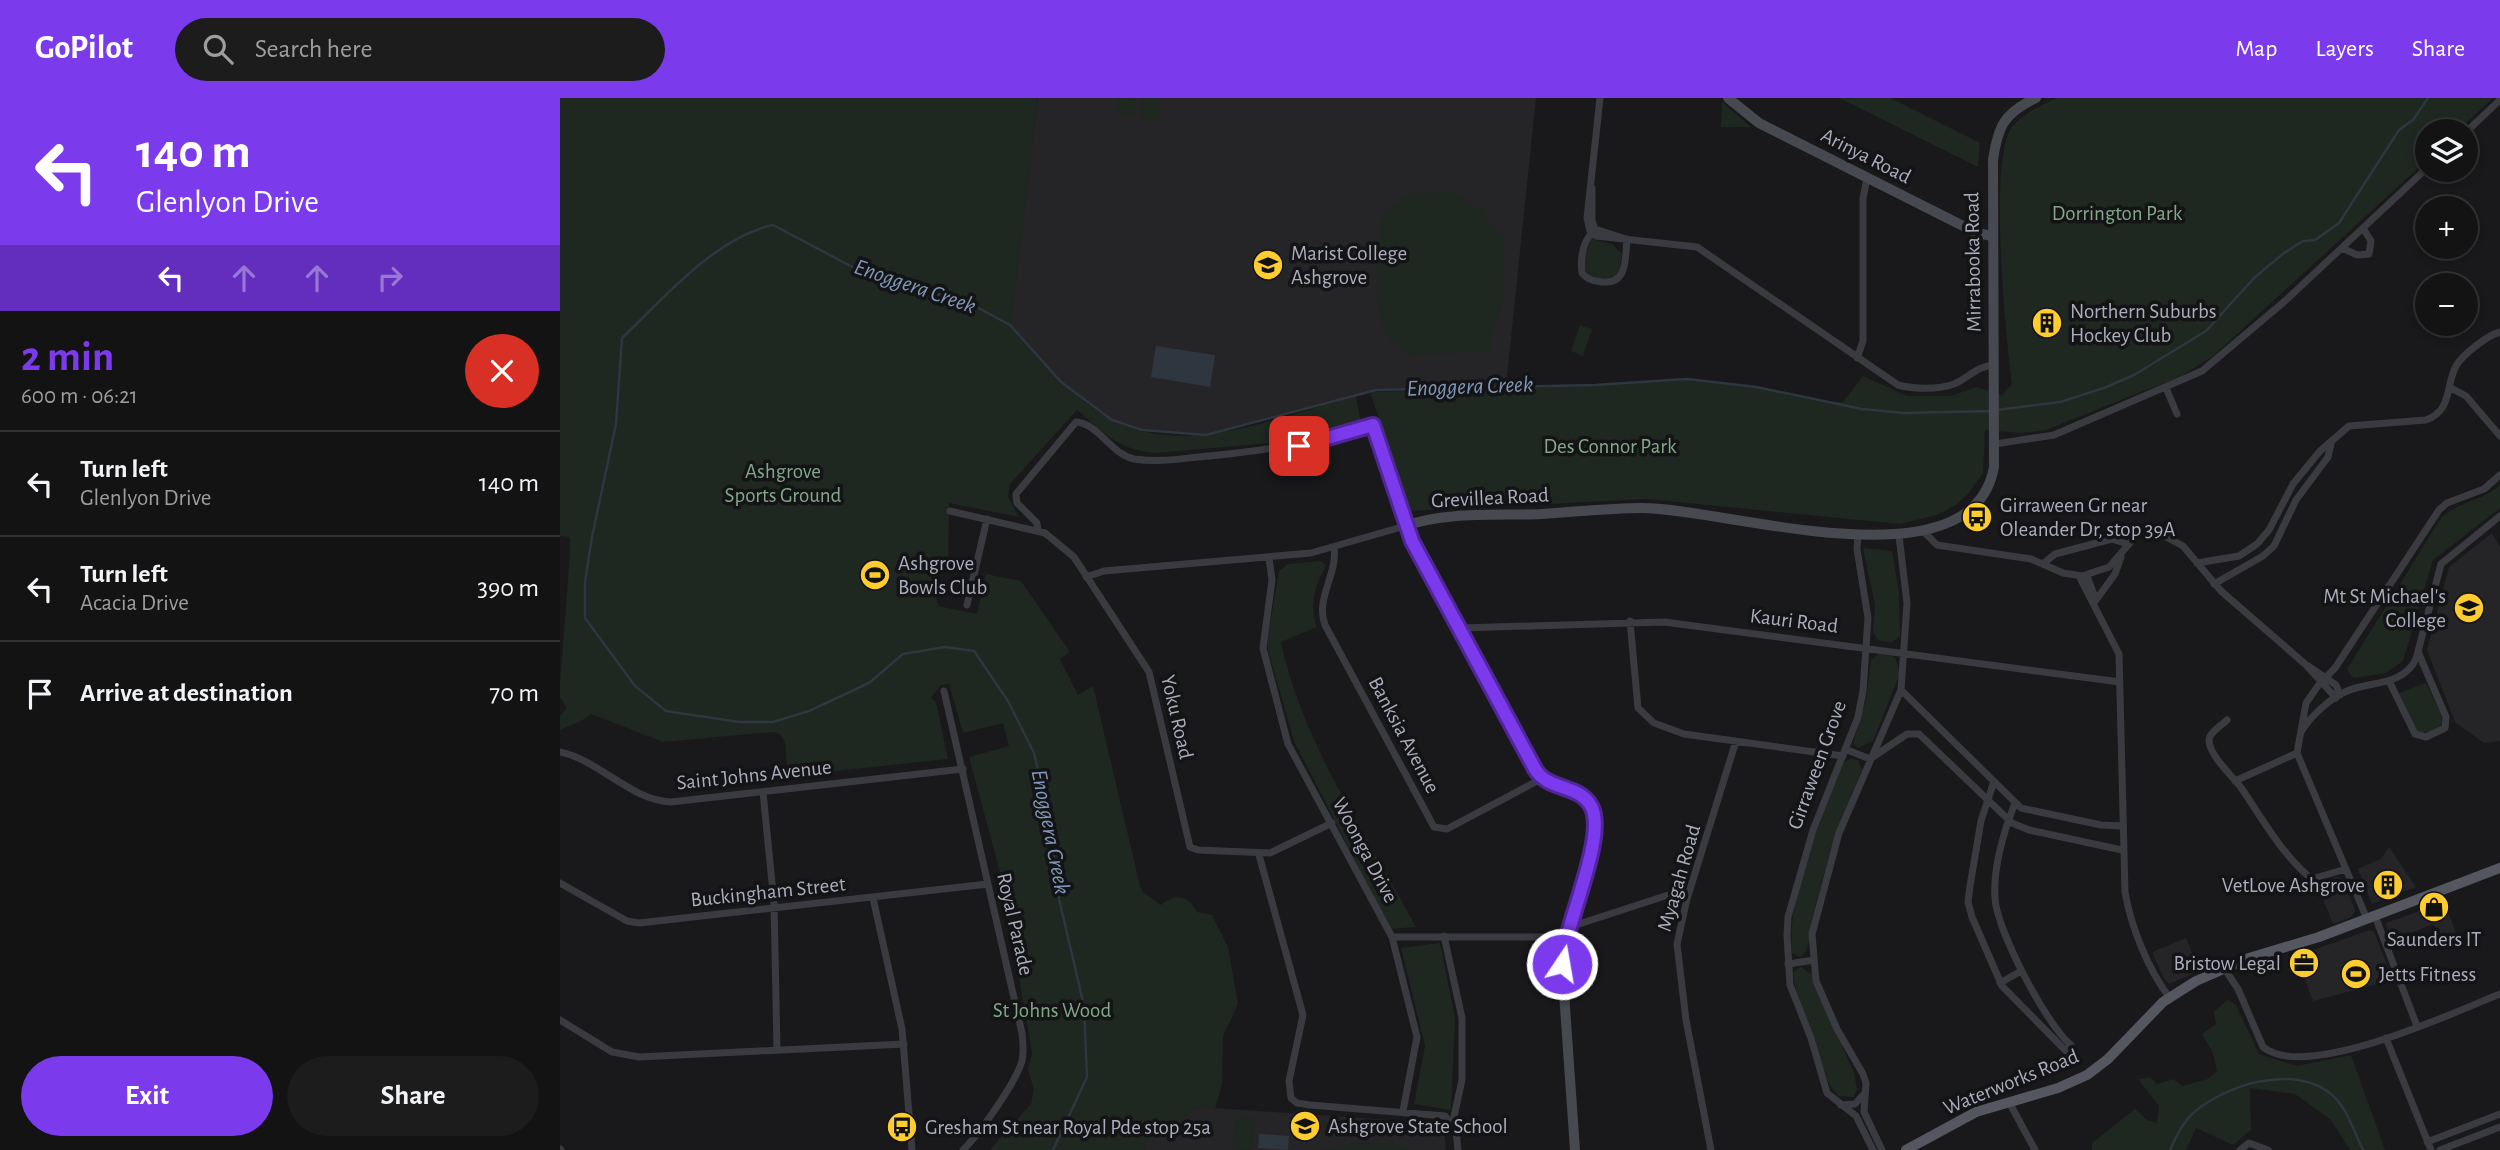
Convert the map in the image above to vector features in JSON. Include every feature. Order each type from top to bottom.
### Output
[{"type":"main road","name":"Waterworks Road","points":[[1906,1150],[1969,1115],[2058,1088],[2095,1070],[2169,997],[2224,968],[2371,917],[2500,868]]},
{"type":"street","points":[[1600,98],[1587,218],[1601,238],[1697,247],[1891,381],[1909,388],[1952,385],[1975,369],[1993,365]]},
{"type":"street","name":"Arinya Road","points":[[1728,98],[1754,121],[1977,233],[1992,236]]},
{"type":"street","name":"Mirrabooka Road","points":[[1995,444],[1992,180],[1996,140],[2019,101],[2036,98]]},
{"type":"street","points":[[2478,121],[2500,100]]},
{"type":"street","points":[[1857,358],[1863,341],[1863,198],[1867,178]]},
{"type":"street","points":[[1858,535],[1899,536],[1955,521],[1983,500],[1991,486],[1995,444],[2054,435],[2202,372],[2415,179]]},
{"type":"street","points":[[2342,248],[2355,255],[2369,254],[2371,241],[2363,228]]},
{"type":"street","points":[[1593,230],[1581,261],[1582,273],[1591,280],[1611,282],[1619,279],[1623,272],[1627,239]]},
{"type":"street","points":[[2197,563],[2239,556],[2257,544],[2269,530],[2293,484],[2319,451],[2331,444],[2349,426],[2435,417],[2443,410],[2459,362],[2500,332]]},
{"type":"street","points":[[2166,388],[2177,414]]},
{"type":"street","points":[[2451,388],[2466,396],[2500,436]]},
{"type":"street","points":[[1038,531],[1037,523],[1017,503],[1016,494],[1076,422],[1088,425],[1119,454],[1151,460],[1287,448],[1318,442],[1373,425],[1405,526],[1541,779],[1581,795],[1595,814],[1595,835],[1568,932],[1562,975],[1576,1150]]},
{"type":"street","points":[[2214,584],[2263,556],[2274,545],[2296,500],[2328,457],[2331,444]]},
{"type":"street","points":[[2417,1026],[2297,753],[2299,736],[2306,703],[2335,668],[2439,510],[2447,503],[2484,489],[2500,475]]},
{"type":"street","name":"Grevillea Road","points":[[1086,577],[1104,572],[1269,558],[1334,548],[1405,526],[1443,518],[1643,508],[1858,535]]},
{"type":"street","name":"Yoku Road","points":[[950,511],[1038,531],[1051,537],[1074,557],[1149,672],[1190,847],[1259,855],[1270,853],[1332,822]]},
{"type":"street","points":[[2299,736],[2308,721],[2338,696],[2389,681],[2409,671],[2418,652],[2441,564],[2500,516]]},
{"type":"street","points":[[967,605],[987,519]]},
{"type":"street","points":[[1923,531],[1937,545],[2044,563],[2063,573],[2083,576],[2109,568],[2125,547],[2146,531],[2155,531],[2182,545],[2214,584],[2323,680],[2338,687],[2338,696]]},
{"type":"street","name":"Girraween Grove","points":[[1858,535],[1857,549],[1868,618],[1863,691],[1844,753],[1813,830],[1788,917],[1788,964],[1794,1001],[1812,1042],[1822,1082],[1833,1101],[1856,1116],[1882,1150]]},
{"type":"street","name":"Girraween Grove","points":[[1872,1150],[1864,1112],[1863,1074],[1838,1031],[1816,981],[1812,934],[1839,834],[1901,690],[1908,603],[1899,536]]},
{"type":"street","points":[[2044,563],[2055,554],[2113,538],[2125,547]]},
{"type":"street","points":[[2096,600],[2115,574],[2125,547]]},
{"type":"street","name":"Banksia Avenue","points":[[1334,548],[1335,565],[1326,583],[1322,617],[1434,827],[1447,829],[1541,779]]},
{"type":"street","name":"Woonga Drive","points":[[1269,558],[1272,580],[1264,648],[1274,697],[1288,744],[1392,937],[1417,1037],[1403,1111]]},
{"type":"street","points":[[2083,576],[2096,600],[2098,611]]},
{"type":"street","points":[[2083,576],[2119,654],[2122,850],[2128,910],[2158,979],[2169,997]]},
{"type":"street","points":[[1630,621],[1638,708],[1654,723],[1667,730],[1844,753],[1870,759],[1907,734],[1919,734],[2008,820],[2029,830],[2122,850]]},
{"type":"street","name":"Kauri Road","points":[[1461,628],[1630,621],[1677,623],[2120,682]]},
{"type":"street","points":[[2389,681],[2415,734],[2428,736],[2446,727],[2446,717],[2418,652]]},
{"type":"street","points":[[1901,690],[2015,803],[2034,813],[2122,826]]},
{"type":"street","name":"Royal Parade","points":[[944,691],[1022,1033],[1023,1056],[976,1138],[963,1150]]},
{"type":"street","points":[[2227,720],[2210,735],[2209,741],[2225,770],[2235,780],[2264,825],[2309,877],[2320,879],[2346,869]]},
{"type":"street","name":"Myagah Road","points":[[1712,1150],[1680,981],[1677,944],[1687,899],[1737,741]]},
{"type":"street","name":"Saint Johns Avenue","points":[[560,752],[575,756],[653,801],[671,802],[963,769]]},
{"type":"street","points":[[2235,780],[2297,753]]},
{"type":"street","points":[[1994,781],[1981,821],[1968,902],[2000,983],[2066,1051],[2071,1045],[2021,971],[1994,899],[2008,820],[2015,803]]},
{"type":"street","points":[[763,792],[774,908],[777,1049]]},
{"type":"street","points":[[1259,855],[1303,1015],[1289,1081],[1291,1098],[1297,1103],[1310,1105],[1403,1111],[1445,1116],[1453,1121]]},
{"type":"street","name":"Buckingham Street","points":[[560,883],[627,921],[639,923],[988,884]]},
{"type":"street","points":[[1392,937],[1568,932],[1668,895],[1687,899]]},
{"type":"street","points":[[873,898],[904,1044],[912,1150]]},
{"type":"street","points":[[1444,936],[1462,1018],[1462,1080],[1453,1121],[1458,1150]]},
{"type":"street","points":[[1788,964],[1814,960]]},
{"type":"street","points":[[2224,968],[2236,986],[2265,1050],[2318,1058],[2386,1038],[2500,994]]},
{"type":"street","points":[[2000,983],[2021,971]]},
{"type":"street","points":[[560,1020],[612,1052],[626,1056],[723,1055],[777,1049],[904,1044]]},
{"type":"street","points":[[2048,1035],[2054,1023]]},
{"type":"street","points":[[2386,1038],[2431,1150]]},
{"type":"street","points":[[1833,1101],[1843,1105],[1855,1104],[1865,1091]]},
{"type":"street","points":[[2009,1102],[2035,1150]]},
{"type":"street","points":[[2427,1142],[2500,1114]]},
{"type":"street","points":[[2440,1150],[2500,1127]]},
{"type":"street","points":[[2240,1150],[2249,1143],[2268,1150]]},
{"type":"shaded area","name":"Marist College Ashgrove","points":[[1038,98],[1536,98],[1506,386],[1376,390],[1206,435],[1142,430],[1112,420],[1061,382],[1010,325]]},
{"type":"shaded area","points":[[1156,346],[1215,355],[1210,387],[1151,377]]},
{"type":"shaded area","name":"Mt St Michael's College","points":[[2492,533],[2500,547],[2500,741],[2484,743],[2455,722],[2427,650],[2449,567]]},
{"type":"shaded area","points":[[2389,847],[2416,887],[2372,904],[2358,869],[2381,859]]},
{"type":"shaded area","points":[[2336,877],[2344,879],[2355,911],[2351,917],[2333,924],[2317,884]]},
{"type":"shaded area","points":[[2444,902],[2458,938],[2442,944],[2434,924],[2390,941],[2386,923]]},
{"type":"shaded area","points":[[2370,930],[2374,932],[2393,980],[2313,1001],[2296,956]]},
{"type":"shaded area","points":[[2186,938],[2200,971],[2169,984],[2152,952]]},
{"type":"shaded area","name":"Ashgrove State School","points":[[1198,1107],[1436,1123],[1444,1129],[1446,1150],[1144,1150],[1147,1141]]},
{"type":"shaded area","points":[[1259,1134],[1289,1136],[1288,1150],[1258,1148]]},
{"type":"green space","points":[[560,98],[1038,98],[1011,325],[1069,389],[1111,419],[1139,431],[1170,435],[1201,435],[1234,430],[1356,396],[1361,423],[1302,440],[1157,453],[1122,445],[1077,410],[1010,484],[1008,497],[1019,517],[949,503],[948,565],[931,562],[938,606],[977,614],[986,574],[1021,581],[1070,652],[1060,659],[1078,695],[1093,686],[1140,886],[1144,893],[1161,905],[1177,897],[1186,899],[1197,912],[1212,915],[1228,947],[1238,1004],[1223,1036],[1222,1084],[1215,1109],[1198,1107],[1147,1141],[1144,1150],[990,1150],[1031,1104],[1034,1089],[1028,1071],[1032,1053],[1003,883],[969,757],[1009,746],[1003,723],[963,733],[949,684],[941,685],[931,698],[936,702],[948,759],[788,776],[785,742],[780,734],[773,732],[663,742],[591,714],[560,730],[560,716],[567,708],[560,697],[560,684],[570,537],[560,536]]},
{"type":"green space","points":[[1118,98],[1136,98],[1134,117],[1117,115]]},
{"type":"green space","points":[[1142,98],[1160,98],[1158,120],[1140,118]]},
{"type":"green space","points":[[1839,98],[1890,98],[1980,143],[1978,167]]},
{"type":"green space","points":[[2057,98],[2493,98],[2470,119],[2415,119],[2415,171],[2212,357],[2181,376],[2046,430],[2022,433],[1985,430],[1983,473],[1956,505],[1937,515],[1900,524],[1647,499],[1410,511],[1370,392],[1595,385],[1687,379],[1756,387],[1817,401],[1843,402],[1863,376],[1907,396],[1951,396],[1976,387],[2002,395],[2012,384],[2001,251],[2001,175],[2005,146],[2012,127],[2033,110]]},
{"type":"green space","points":[[1722,102],[1751,127],[1721,127]]},
{"type":"green space","points":[[1451,191],[1476,208],[1486,209],[1486,217],[1504,236],[1502,305],[1491,336],[1491,351],[1409,355],[1388,337],[1379,311],[1377,278],[1382,216],[1409,194]]},
{"type":"green space","points":[[1592,239],[1612,244],[1622,254],[1619,272],[1612,279],[1594,278],[1585,270],[1585,255]]},
{"type":"green space","points":[[1580,325],[1592,329],[1583,356],[1571,351]]},
{"type":"green space","points":[[2500,485],[2500,508],[2433,560],[2403,661],[2386,673],[2353,678],[2347,669],[2441,518]]},
{"type":"green space","points":[[1863,548],[1892,551],[1899,593],[1900,636],[1891,643],[1878,640],[1873,632],[1875,605]]},
{"type":"green space","points":[[1321,561],[1326,566],[1314,595],[1313,611],[1317,627],[1281,642],[1291,680],[1320,753],[1416,927],[1390,929],[1294,741],[1269,654],[1267,642],[1279,571],[1288,564]]},
{"type":"green space","points":[[1880,653],[1895,657],[1900,673],[1873,741],[1858,748],[1853,743],[1866,700],[1871,660]]},
{"type":"green space","points":[[2426,683],[2442,723],[2430,732],[2416,731],[2399,693]]},
{"type":"green space","points":[[1858,760],[1862,770],[1829,858],[1818,894],[1809,943],[1800,957],[1792,953],[1792,931],[1800,882],[1844,762]]},
{"type":"green space","points":[[1440,943],[1455,1018],[1451,1110],[1414,1104],[1425,1046],[1401,948]]},
{"type":"green space","points":[[1801,967],[1811,974],[1854,1073],[1857,1090],[1853,1097],[1839,1096],[1826,1077],[1794,981],[1793,972]]},
{"type":"green space","points":[[2228,999],[2236,1005],[2259,1054],[2297,1066],[2351,1055],[2385,1150],[2350,1150],[2331,1120],[2295,1094],[2250,1088],[2251,1130],[2233,1145],[2196,1128],[2186,1150],[2092,1150],[2092,1143],[2135,1109],[2147,1120],[2157,1123],[2159,1106],[2138,1079],[2150,1077],[2157,1084],[2174,1079],[2182,1086],[2208,1079],[2217,1071],[2213,1053],[2202,1034],[2216,1024],[2214,1012]]},
{"type":"green space","points":[[1236,1116],[1255,1117],[1252,1150],[1233,1149]]},
{"type":"green space","points":[[1353,1143],[1391,1144],[1409,1150],[1319,1150]]},
{"type":"waterway","name":"Enoggera Creek","points":[[1997,410],[2060,402],[2104,388],[2134,375],[2206,331],[2254,278],[2284,253],[2303,241],[2315,240],[2339,223],[2399,130],[2413,120],[2428,98]]},
{"type":"waterway","name":"Enoggera Creek","points":[[1053,1150],[1087,1077],[1084,1006],[1059,899],[1048,810],[1034,753],[1008,701],[974,651],[945,647],[903,654],[869,683],[809,711],[773,722],[739,722],[666,711],[635,686],[585,618],[585,582],[592,537],[616,424],[622,338],[673,288],[711,256],[731,242],[773,225],[862,272],[971,304],[1010,325],[1061,382],[1112,420],[1142,430],[1206,435],[1376,390],[1595,385],[1687,379],[1756,387],[1862,409],[1904,413],[1990,411]]},
{"type":"waterway","points":[[2170,1150],[2185,1122],[2206,1104],[2240,1087],[2279,1079],[2316,1085],[2337,1099],[2363,1150]]},
{"type":"place","name":"Marist College Ashgrove","points":[[1268,265]]},
{"type":"place","name":"Northern Suburbs Hockey Club","points":[[2047,323]]},
{"type":"place","name":"Girraween Gr near Oleander Dr, stop 39A","points":[[1977,517]]},
{"type":"place","name":"Ashgrove Bowls Club","points":[[875,575]]},
{"type":"place","name":"Mt St Michael's College","points":[[2469,608]]},
{"type":"place","name":"VetLove Ashgrove","points":[[2388,885]]},
{"type":"place","name":"Saunders IT","points":[[2434,907]]},
{"type":"place","name":"Bristow Legal","points":[[2304,963]]},
{"type":"place","name":"Jetts Fitness","points":[[2356,974]]},
{"type":"place","name":"Ashgrove State School","points":[[1305,1126]]},
{"type":"place","name":"Gresham St near Royal Pde stop 25a","points":[[902,1127]]},
{"type":"route","points":[[1299,446],[1373,425],[1412,541],[1454,614],[1535,769],[1541,779],[1581,795],[1592,808],[1596,819],[1595,835],[1566,937],[1562,964]]},
{"type":"park label","name":"Dorrington Park","points":[[2117,213]]},
{"type":"park label","name":"Des Connor Park","points":[[1610,446]]},
{"type":"park label","name":"Ashgrove Sports Ground","points":[[783,483]]},
{"type":"park label","name":"St Johns Wood","points":[[1052,1010]]}]
